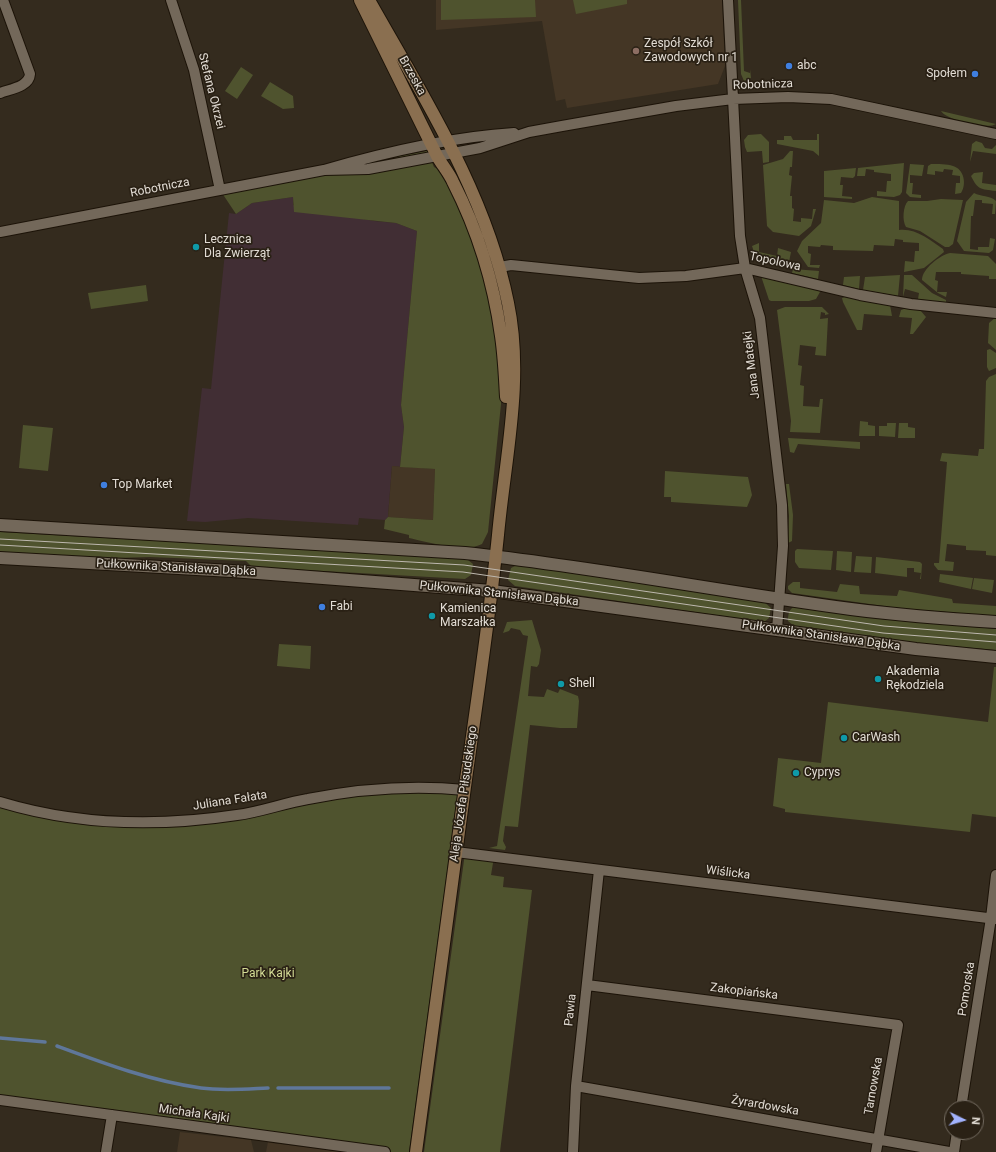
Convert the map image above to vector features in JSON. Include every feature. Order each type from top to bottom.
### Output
[{"type":"main road","name":"Brzeska","points":[[360,0],[437,156]]},
{"type":"main road","name":"Brzeska","points":[[369,0],[453,153]]},
{"type":"main road","name":"Aleja Józefa Piłsudskiego","points":[[416,1152],[492,591],[513,399],[514,338],[509,305],[500,267],[486,224],[474,194],[453,153]]},
{"type":"main road","name":"Aleja Józefa Piłsudskiego","points":[[437,156],[452,180],[466,212],[480,248],[494,296],[502,344],[510,436]]},
{"type":"street","points":[[0,93],[25,83],[30,78],[30,74],[3,0]]},
{"type":"street","name":"Stefana Okrzei","points":[[171,0],[194,70],[220,190]]},
{"type":"street","name":"Jana Matejki","points":[[728,0],[740,236],[745,268],[760,318],[782,504],[783,533],[780,598],[776,630]]},
{"type":"street","name":"Robotnicza","points":[[0,232],[324,170],[365,158],[446,140],[477,135],[530,132],[676,106],[734,99],[788,97],[831,99],[996,134]]},
{"type":"street","name":"Robotnicza","points":[[324,170],[368,169],[480,148],[530,132]]},
{"type":"street","name":"Topolowa","points":[[500,267],[511,265],[639,278],[686,276],[745,268],[860,295],[917,305],[996,313]]},
{"type":"street","points":[[0,525],[496,556],[860,610],[996,622]]},
{"type":"street","name":"Pułkownika Stanisława Dąbka","points":[[0,558],[225,570],[492,591],[916,649],[996,657]]},
{"type":"street","name":"Juliana Fałata","points":[[0,802],[32,812],[63,818],[109,821],[174,821],[239,815],[307,799],[371,790],[441,788],[465,790]]},
{"type":"street","name":"Wiślicka","points":[[456,852],[994,918]]},
{"type":"street","name":"Pawia","points":[[573,1152],[576,1086],[599,870]]},
{"type":"street","name":"Pomorska","points":[[962,1100],[994,918],[996,874]]},
{"type":"street","name":"Zakopiańska","points":[[587,985],[898,1025]]},
{"type":"street","name":"Tarnowska","points":[[876,1152],[898,1025]]},
{"type":"street","name":"Żyrardowska","points":[[576,1086],[949,1152]]},
{"type":"street","name":"Michała Kajki","points":[[0,1100],[385,1152]]},
{"type":"street","points":[[106,1152],[112,1115]]},
{"type":"street","points":[[954,1152],[956,1140]]},
{"type":"shaded area","name":"Zespół Szkół Zawodowych nr 1","points":[[436,0],[722,0],[725,66],[718,84],[567,108],[565,99],[556,101],[542,21],[436,30]]},
{"type":"shaded area","points":[[293,197],[293,205],[374,221],[396,223],[417,231],[401,405],[404,427],[400,467],[392,466],[388,517],[385,520],[359,518],[358,525],[248,518],[205,522],[187,521],[202,388],[211,389],[229,213],[236,214],[252,203]]},
{"type":"shaded area","points":[[392,466],[435,469],[433,520],[388,517]]},
{"type":"shaded area","points":[[180,1132],[251,1140],[254,1152],[177,1152]]},
{"type":"shaded area","points":[[268,1142],[272,1143],[345,1152],[266,1152]]},
{"type":"green space","points":[[441,0],[535,0],[536,17],[441,20]]},
{"type":"green space","points":[[573,0],[627,0],[627,4],[576,14]]},
{"type":"green space","points":[[738,0],[741,0],[744,71],[750,73],[750,69],[751,78],[744,81],[741,74]]},
{"type":"green space","points":[[241,67],[253,75],[237,99],[225,91]]},
{"type":"green space","points":[[270,82],[293,96],[294,108],[283,109],[261,96]]},
{"type":"green space","points":[[941,111],[996,124],[984,126],[958,121],[950,118]]},
{"type":"green space","points":[[761,134],[769,142],[769,162],[763,163],[762,151],[747,152],[745,147],[744,140],[748,135]]},
{"type":"green space","points":[[817,134],[819,134],[819,156],[813,151],[777,144],[777,140],[784,140],[784,136],[791,136],[793,140],[817,140]]},
{"type":"green space","points":[[976,141],[982,143],[985,148],[992,149],[996,145],[996,154],[973,151],[970,162],[972,144]]},
{"type":"green space","points":[[427,151],[434,167],[443,172],[465,217],[489,295],[501,374],[501,404],[488,532],[482,544],[466,547],[436,544],[409,538],[409,535],[384,529],[385,520],[388,517],[433,520],[435,469],[400,467],[404,427],[401,405],[417,231],[396,223],[294,212],[293,197],[252,203],[236,214],[220,190]]},
{"type":"green space","points":[[790,151],[793,151],[792,167],[790,167],[789,175],[792,176],[790,196],[792,196],[792,208],[794,209],[793,221],[801,222],[801,218],[812,219],[813,209],[816,209],[811,226],[799,236],[773,232],[767,226],[763,165],[783,159]]},
{"type":"green space","points":[[904,163],[902,192],[900,195],[894,197],[877,196],[877,191],[886,192],[887,181],[891,181],[891,174],[874,172],[874,170],[866,169],[865,176],[857,176],[858,168]]},
{"type":"green space","points":[[910,164],[924,165],[922,176],[910,175],[910,183],[913,183],[912,194],[921,195],[921,198],[910,197],[906,193]]},
{"type":"green space","points":[[931,164],[951,165],[960,170],[964,181],[961,193],[955,194],[956,183],[960,183],[960,176],[952,175],[953,170],[944,169],[943,172],[935,171],[935,175],[927,174],[928,166]]},
{"type":"green space","points":[[856,168],[855,176],[853,178],[841,177],[840,185],[843,185],[842,196],[852,197],[852,199],[824,197],[824,171]]},
{"type":"green space","points":[[983,172],[982,183],[996,185],[996,191],[980,188],[971,176],[974,173]]},
{"type":"green space","points":[[974,193],[996,201],[995,214],[992,214],[993,204],[982,203],[982,200],[975,200],[973,216],[971,216],[970,249],[978,250],[978,247],[989,247],[990,238],[995,239],[993,250],[989,253],[964,251],[957,241],[966,202]]},
{"type":"green space","points":[[872,197],[899,201],[899,230],[911,231],[922,235],[943,249],[944,252],[924,268],[904,272],[905,261],[914,262],[915,251],[919,251],[919,243],[903,242],[903,240],[895,239],[894,246],[874,245],[873,251],[833,250],[833,246],[808,246],[808,253],[811,254],[810,265],[820,265],[819,268],[808,267],[797,251],[802,241],[821,223],[824,200],[854,203]]},
{"type":"green space","points":[[941,199],[963,200],[953,244],[949,247],[945,247],[920,231],[906,227],[904,221],[904,210],[908,201]]},
{"type":"green space","points":[[759,243],[759,252],[777,256],[778,248],[791,252],[789,262],[782,267],[757,261],[752,246]]},
{"type":"green space","points":[[950,253],[988,256],[996,264],[996,279],[989,279],[989,276],[961,274],[961,272],[936,272],[935,280],[938,281],[937,292],[947,292],[946,297],[938,293],[922,280],[923,276],[925,271],[932,263]]},
{"type":"green space","points":[[793,269],[819,271],[818,279],[792,273]]},
{"type":"green space","points":[[900,275],[898,296],[863,290],[865,277]]},
{"type":"green space","points":[[904,275],[912,275],[932,293],[946,300],[946,303],[918,299],[919,293],[905,289],[903,297]]},
{"type":"green space","points":[[761,276],[819,290],[820,292],[816,299],[809,301],[771,301],[769,300]]},
{"type":"green space","points":[[860,276],[859,289],[843,285],[844,277]]},
{"type":"green space","points":[[146,285],[148,301],[91,309],[88,293]]},
{"type":"green space","points":[[845,297],[890,305],[892,316],[864,314],[862,330],[857,330],[843,302],[842,298]]},
{"type":"green space","points":[[785,307],[822,307],[829,314],[825,315],[825,313],[821,312],[820,319],[828,318],[826,356],[815,355],[816,347],[800,345],[798,365],[802,366],[800,385],[804,386],[803,406],[819,407],[820,399],[823,399],[820,433],[790,432],[791,421],[777,310]]},
{"type":"green space","points":[[907,308],[920,310],[926,317],[913,334],[910,334],[912,318],[899,317],[901,310]]},
{"type":"green space","points":[[996,317],[996,350],[988,343],[989,323]]},
{"type":"green space","points":[[990,349],[996,353],[996,368],[989,371],[987,367],[987,350]]},
{"type":"green space","points":[[996,374],[996,556],[986,555],[986,551],[966,550],[966,546],[947,544],[945,561],[954,562],[953,571],[938,570],[934,563],[939,563],[947,462],[940,461],[942,453],[978,456],[979,449],[984,449],[986,381],[989,377]]},
{"type":"green space","points":[[860,421],[868,422],[868,425],[875,426],[875,436],[859,436]]},
{"type":"green space","points":[[887,423],[896,423],[895,437],[879,436],[879,426],[887,426]]},
{"type":"green space","points":[[899,423],[908,423],[908,427],[915,428],[915,438],[898,438]]},
{"type":"green space","points":[[23,425],[53,428],[48,471],[19,468]]},
{"type":"green space","points":[[788,438],[860,442],[860,449],[798,444],[794,453],[790,452]]},
{"type":"green space","points":[[665,471],[748,477],[752,495],[747,507],[671,502],[671,497],[664,497]]},
{"type":"green space","points":[[786,484],[789,484],[793,515],[792,541],[788,543],[789,516]]},
{"type":"green space","points":[[0,532],[457,558],[468,560],[473,564],[471,575],[465,579],[252,567],[246,561],[150,557],[113,558],[0,552]]},
{"type":"green space","points":[[797,549],[833,551],[831,570],[799,568],[795,562],[795,551]]},
{"type":"green space","points":[[837,551],[852,552],[851,572],[836,570]]},
{"type":"green space","points":[[856,556],[872,557],[871,573],[854,572]]},
{"type":"green space","points":[[876,557],[920,562],[922,564],[921,579],[921,573],[914,572],[914,568],[907,568],[907,577],[875,573]]},
{"type":"green space","points":[[517,565],[763,601],[771,608],[769,618],[764,622],[515,586],[508,580],[511,568]]},
{"type":"green space","points":[[940,574],[973,578],[971,589],[939,582]]},
{"type":"green space","points":[[974,578],[994,580],[992,593],[972,589]]},
{"type":"green space","points":[[793,582],[800,582],[800,588],[837,592],[840,584],[859,586],[860,594],[897,596],[899,590],[952,599],[953,603],[996,606],[996,616],[898,608],[792,593],[788,589],[788,586]]},
{"type":"green space","points":[[795,606],[858,616],[996,629],[996,650],[917,643],[794,626],[788,621],[788,618],[790,610]]},
{"type":"green space","points":[[532,620],[541,650],[539,664],[537,667],[531,666],[528,696],[544,697],[547,689],[558,693],[560,689],[578,696],[577,728],[530,725],[518,827],[505,826],[503,841],[506,847],[505,850],[489,848],[497,846],[528,636],[523,635],[520,630],[511,628],[509,631],[503,633],[507,622]]},
{"type":"green space","points":[[279,644],[311,646],[310,669],[277,666]]},
{"type":"green space","points":[[994,667],[996,667],[996,817],[972,814],[970,832],[785,812],[785,809],[773,806],[778,758],[821,763],[828,702],[988,722]]},
{"type":"green space","name":"Park Kajki","points":[[458,790],[409,1152],[385,1152],[0,1101],[0,802],[32,812],[174,821],[335,794]]},
{"type":"green space","points":[[465,853],[494,857],[491,875],[504,877],[503,887],[532,890],[500,1152],[424,1152]]},
{"type":"waterway","points":[[0,1038],[45,1042]]},
{"type":"waterway","points":[[57,1046],[128,1071],[182,1085],[234,1090],[268,1088]]},
{"type":"waterway","points":[[278,1088],[389,1088]]},
{"type":"tram line","points":[[0,539],[464,565],[884,626],[996,635]]},
{"type":"tram line","points":[[0,545],[463,572],[883,633],[996,642]]},
{"type":"place","name":"Zespół Szkół Zawodowych nr 1","points":[[636,51]]},
{"type":"place","name":"abc","points":[[789,66]]},
{"type":"place","name":"Społem","points":[[975,74]]},
{"type":"place","name":"Lecznica Dla Zwierząt","points":[[196,247]]},
{"type":"place","name":"Top Market","points":[[104,485]]},
{"type":"place","name":"Fabi","points":[[322,607]]},
{"type":"place","name":"Kamienica Marszałka","points":[[432,616]]},
{"type":"place","name":"Akademia Rękodziela","points":[[878,679]]},
{"type":"place","name":"Shell","points":[[561,684]]},
{"type":"place","name":"CarWash","points":[[844,738]]},
{"type":"place","name":"Cyprys","points":[[796,773]]}]
